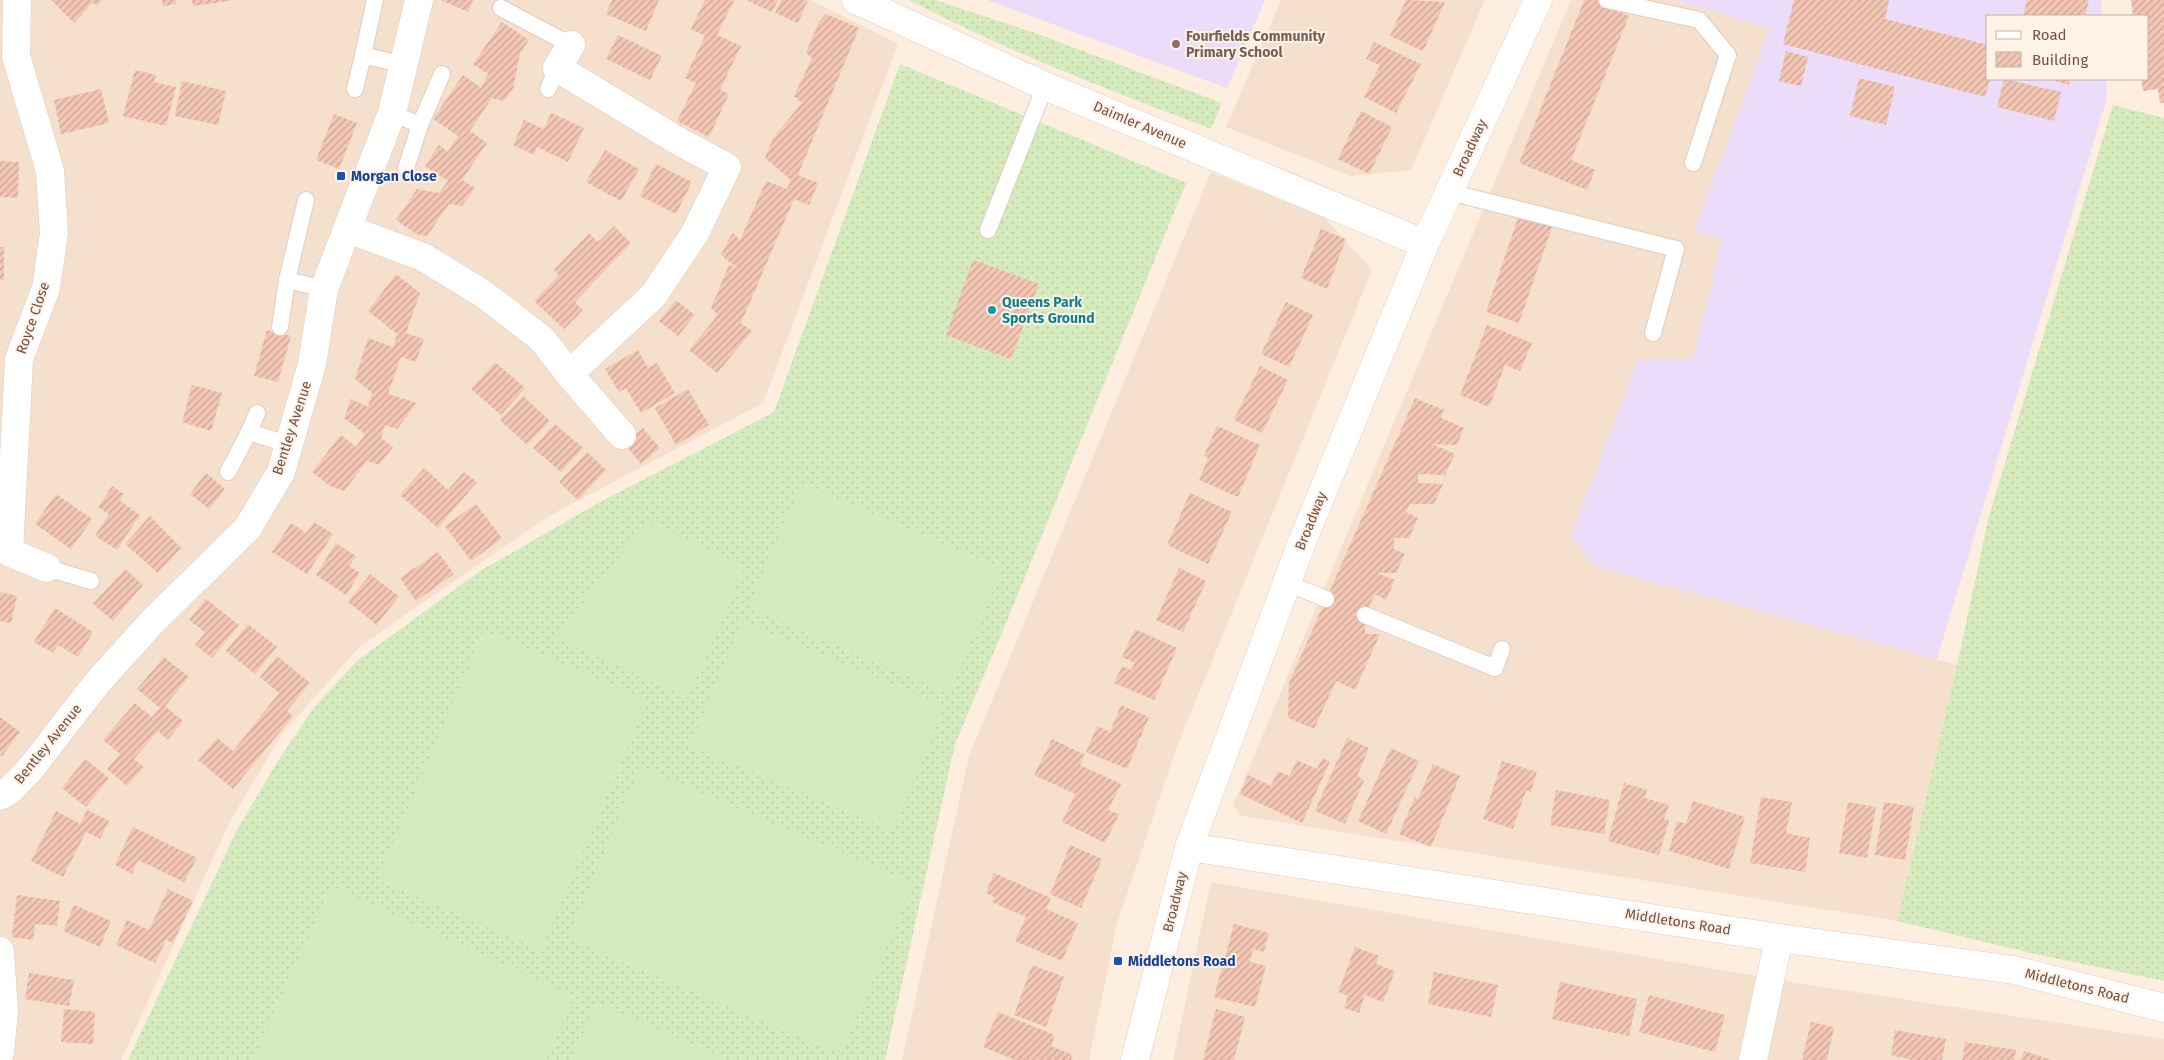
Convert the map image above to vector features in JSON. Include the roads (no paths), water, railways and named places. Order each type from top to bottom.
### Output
[{"type":"street","name":"Royce Close","points":[[17,0],[16,56],[50,171],[54,233],[46,288],[19,359],[5,553],[47,568]]},
{"type":"street","name":"Bentley Avenue","points":[[0,796],[9,791],[31,768],[96,683],[152,622],[247,530],[280,472],[290,445],[312,364],[324,289],[392,113],[419,0]]},
{"type":"street","name":"Daimler Avenue","points":[[856,0],[1045,86],[1425,244]]},
{"type":"street","name":"Broadway","points":[[1135,1060],[1189,847],[1287,583],[1425,244],[1538,0]]},
{"type":"street","points":[[559,67],[680,142],[727,168],[694,233],[653,296],[569,374]]},
{"type":"street","points":[[348,228],[423,257],[482,293],[542,339],[569,374],[622,435]]},
{"type":"street","name":"Middletons Road","points":[[1189,847],[1778,938],[2014,970],[2164,1008]]},
{"type":"street","points":[[1753,1060],[1778,938]]},
{"type":"street","points":[[0,951],[4,1012],[0,1052]]},
{"type":"lane","points":[[355,89],[375,0]]},
{"type":"lane","points":[[1607,0],[1699,20],[1728,55],[1693,162]]},
{"type":"lane","points":[[501,8],[559,67]]},
{"type":"lane","points":[[363,55],[404,64]]},
{"type":"lane","points":[[406,168],[420,125],[442,74]]},
{"type":"lane","points":[[988,230],[1045,86]]},
{"type":"lane","points":[[392,113],[420,125]]},
{"type":"lane","points":[[1449,192],[1676,249],[1653,332]]},
{"type":"lane","points":[[280,327],[287,280],[306,200]]},
{"type":"lane","points":[[287,280],[324,289]]},
{"type":"lane","points":[[228,472],[257,413]]},
{"type":"lane","points":[[249,432],[290,445]]},
{"type":"lane","points":[[47,568],[92,581]]},
{"type":"lane","points":[[1287,583],[1326,599]]},
{"type":"lane","points":[[1366,615],[1494,668],[1502,649]]},
{"type":"place","name":"Fourfields Community Primary School","points":[[1176,44]]},
{"type":"place","name":"Morgan Close","points":[[341,176]]},
{"type":"place","name":"Queens Park Sports Ground","points":[[992,310]]},
{"type":"place","name":"Middletons Road","points":[[1118,961]]}]
